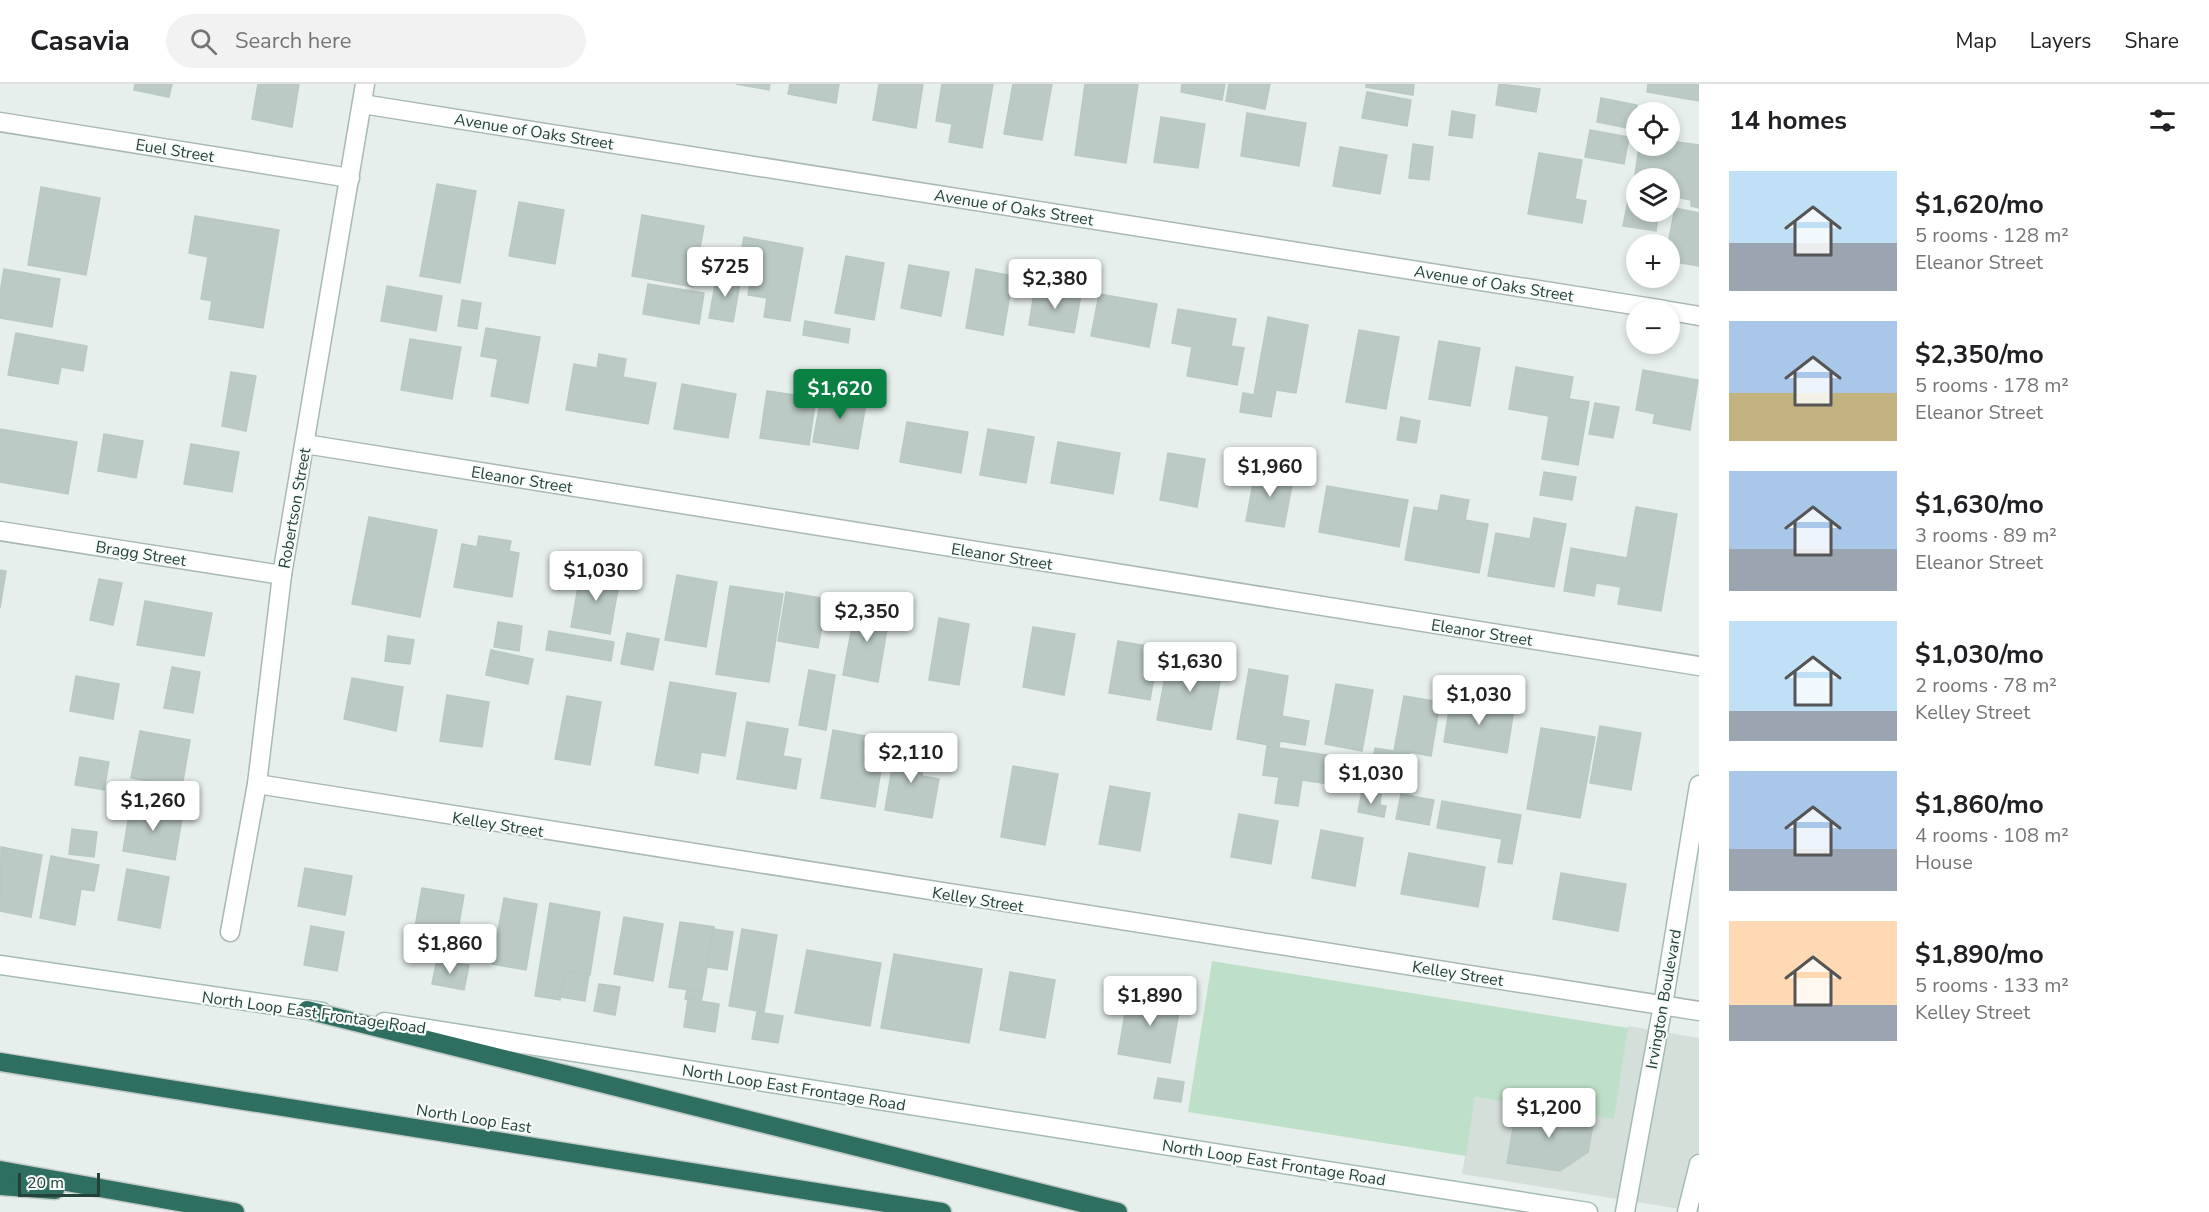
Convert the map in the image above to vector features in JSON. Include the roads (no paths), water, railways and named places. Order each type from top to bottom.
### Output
[{"type":"highway","points":[[307,1010],[1118,1212]]},
{"type":"highway","name":"North Loop East","points":[[0,1062],[942,1212]]},
{"type":"highway","points":[[0,1170],[236,1212]]},
{"type":"highway","points":[[0,1186],[139,1196]]},
{"type":"street","name":"Robertson Street","points":[[230,932],[257,784],[282,576],[365,84]]},
{"type":"street","name":"Avenue of Oaks Street","points":[[362,104],[1626,304]]},
{"type":"street","name":"Euel Street","points":[[0,122],[350,178]]},
{"type":"street","points":[[1680,313],[1699,316]]},
{"type":"street","name":"Eleanor Street","points":[[306,444],[1699,666]]},
{"type":"street","name":"Bragg Street","points":[[0,531],[282,576]]},
{"type":"street","name":"Kelley Street","points":[[257,784],[1699,1011]]},
{"type":"street","name":"Irvington Boulevard","points":[[1625,1212],[1663,1005],[1699,785]]},
{"type":"street","name":"North Loop East Frontage Road","points":[[0,964],[307,1010],[1588,1212]]},
{"type":"street","points":[[1687,1212],[1699,1164]]},
{"type":"street","points":[[1499,1198],[1522,1212]]}]
